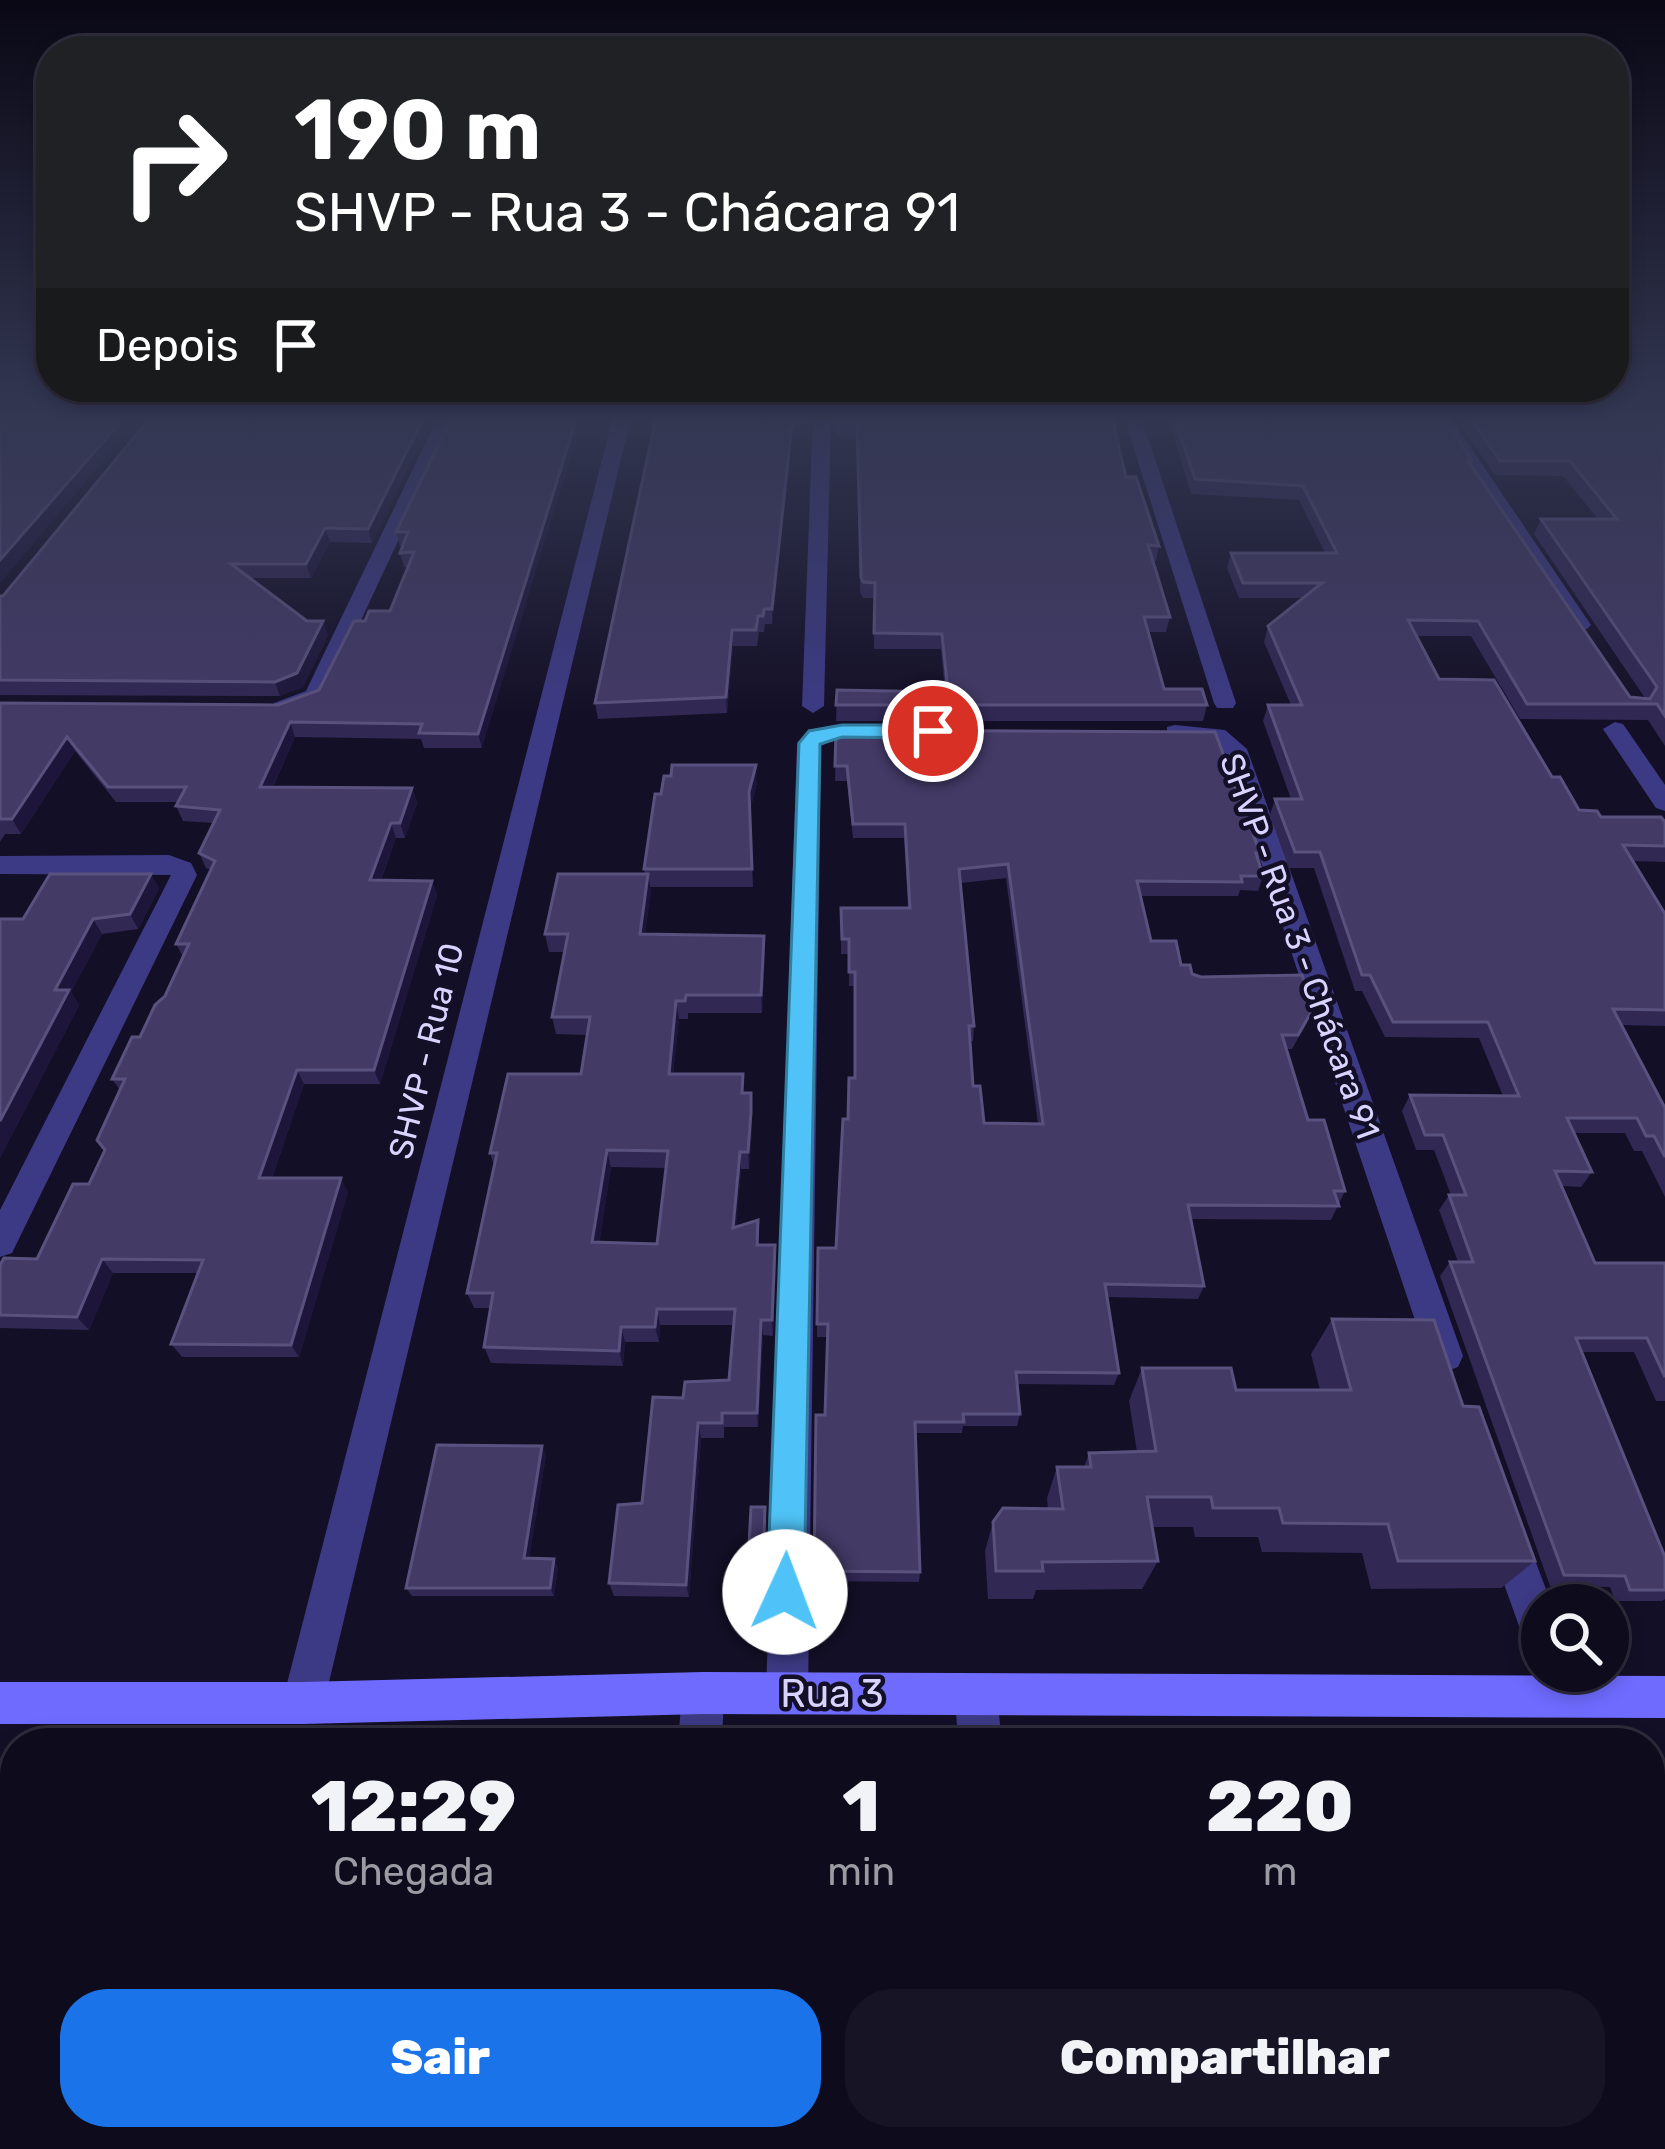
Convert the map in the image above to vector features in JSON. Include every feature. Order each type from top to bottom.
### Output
[{"type":"main road","name":"Rua 3","points":[[0,1703],[976,1695],[1521,1685]]},
{"type":"main road","name":"Rua 3","points":[[1625,1692],[1665,1697]]},
{"type":"street","points":[[260,708],[293,707],[315,695],[399,517]]},
{"type":"street","name":"SHVP - Rua 10","points":[[303,1703],[597,517]]},
{"type":"street","points":[[813,706],[819,517]]},
{"type":"street","points":[[1165,517],[1225,703]]},
{"type":"street","points":[[1508,517],[1595,648]]},
{"type":"street","points":[[1615,729],[1665,803]]},
{"type":"street","points":[[787,1694],[785,1592],[809,743],[816,736],[842,731],[910,731]]},
{"type":"street","name":"SHVP - Rua 3 - Chácara 91","points":[[1136,732],[1204,732],[1228,740],[1235,749],[1451,1375]]},
{"type":"street","points":[[0,865],[169,864],[182,869],[184,875],[0,1243]]},
{"type":"street","points":[[1498,1509],[1525,1584]]},
{"type":"street","points":[[701,1728],[703,1694]]},
{"type":"street","points":[[976,1695],[979,1728]]},
{"type":"building","points":[[0,517],[37,517],[0,560]]},
{"type":"building","points":[[68,517],[374,517],[368,529],[325,528],[306,564],[231,564],[307,621],[323,621],[297,673],[275,682],[0,680],[3,596]]},
{"type":"building","points":[[403,517],[546,517],[478,734],[419,733],[422,724],[290,722],[260,787],[412,788],[400,823],[391,823],[370,880],[432,881],[374,1070],[297,1070],[259,1178],[341,1178],[291,1345],[171,1344],[203,1260],[102,1259],[77,1317],[0,1315],[4,1258],[37,1259],[73,1184],[89,1184],[105,1150],[97,1140],[125,1079],[112,1079],[132,1037],[140,1037],[155,1005],[165,996],[189,944],[176,944],[215,861],[199,853],[220,810],[176,806],[186,787],[108,787],[67,737],[12,819],[0,819],[0,703],[278,705],[319,690],[354,621],[365,621],[369,611],[390,611],[414,552],[400,553],[408,532],[396,532]]},
{"type":"building","points":[[635,517],[782,517],[772,609],[758,616],[756,630],[732,630],[726,697],[595,703]]},
{"type":"building","points":[[859,517],[1149,517],[1159,546],[1148,545],[1170,617],[1144,617],[1164,689],[1202,689],[1207,705],[836,705],[837,690],[948,692],[942,634],[874,633],[875,583],[863,582]]},
{"type":"building","points":[[1319,517],[1507,517],[1630,697],[1650,699],[1657,687],[1541,519],[1665,517],[1665,716],[1657,704],[1527,704],[1478,621],[1408,620],[1439,679],[1494,680],[1552,777],[1560,777],[1579,810],[1597,811],[1601,817],[1661,817],[1665,822],[1665,846],[1623,845],[1665,914],[1665,1010],[1613,1009],[1665,1108],[1665,1157],[1637,1118],[1567,1118],[1592,1172],[1555,1171],[1595,1263],[1665,1263],[1665,1377],[1647,1338],[1576,1338],[1665,1557],[1665,1590],[1630,1590],[1625,1576],[1564,1575],[1450,1262],[1473,1262],[1449,1195],[1466,1195],[1443,1135],[1425,1135],[1410,1095],[1519,1096],[1488,1022],[1393,1022],[1370,975],[1362,975],[1320,852],[1295,852],[1275,799],[1302,799],[1268,705],[1302,705],[1268,626],[1322,583],[1243,583],[1231,553],[1337,553]]},
{"type":"building","points":[[836,730],[1215,732],[1260,853],[1256,853],[1263,876],[1241,876],[1242,882],[1137,881],[1151,941],[1176,941],[1181,965],[1190,965],[1192,974],[1201,977],[1302,975],[1313,1009],[1298,1035],[1282,1035],[1308,1120],[1324,1120],[1345,1191],[1334,1191],[1339,1206],[1188,1205],[1204,1286],[1105,1284],[1119,1373],[1016,1372],[1020,1414],[963,1414],[964,1422],[915,1422],[920,1572],[814,1571],[816,1415],[825,1415],[828,1324],[817,1324],[818,1248],[836,1248],[843,1119],[848,1119],[849,1078],[855,1078],[855,972],[849,972],[849,939],[842,939],[841,908],[910,908],[905,824],[853,824],[847,766],[835,766]],"holes":[[[1008,864],[1043,1124],[984,1123],[980,1086],[973,1086],[969,1026],[974,1026],[959,869]]]},
{"type":"building","points":[[672,765],[756,765],[749,792],[752,869],[644,869],[655,794],[661,794]]},
{"type":"building","points":[[50,874],[151,874],[130,914],[93,919],[55,990],[69,990],[0,1121],[0,919],[23,919]]},
{"type":"building","points":[[558,874],[648,874],[640,934],[764,936],[761,995],[686,995],[685,1001],[676,1001],[669,1074],[743,1074],[742,1093],[751,1093],[748,1152],[740,1152],[733,1228],[758,1220],[757,1245],[775,1245],[772,1320],[761,1320],[757,1413],[722,1413],[722,1423],[698,1423],[686,1585],[609,1583],[618,1505],[642,1503],[653,1397],[683,1398],[685,1382],[729,1380],[735,1309],[657,1309],[655,1327],[621,1327],[619,1351],[484,1347],[493,1293],[467,1293],[497,1153],[490,1153],[508,1074],[581,1074],[590,1017],[552,1017],[568,934],[545,934]],"holes":[[[607,1150],[668,1151],[657,1244],[592,1242]]]},
{"type":"building","points":[[1332,1319],[1434,1320],[1463,1406],[1479,1407],[1535,1561],[1398,1561],[1388,1524],[1283,1523],[1279,1508],[1213,1508],[1211,1497],[1147,1497],[1158,1561],[1042,1562],[1043,1571],[996,1571],[993,1522],[1003,1508],[1063,1509],[1057,1467],[1091,1467],[1089,1453],[1156,1451],[1142,1368],[1231,1368],[1236,1390],[1351,1390]]},
{"type":"building","points":[[437,1445],[542,1446],[524,1558],[554,1559],[550,1588],[406,1588]]},
{"type":"building","points":[[751,1507],[765,1507],[763,1565],[748,1565]]},
{"type":"route","points":[[785,1592],[809,743],[816,736],[842,731],[933,731]]}]
